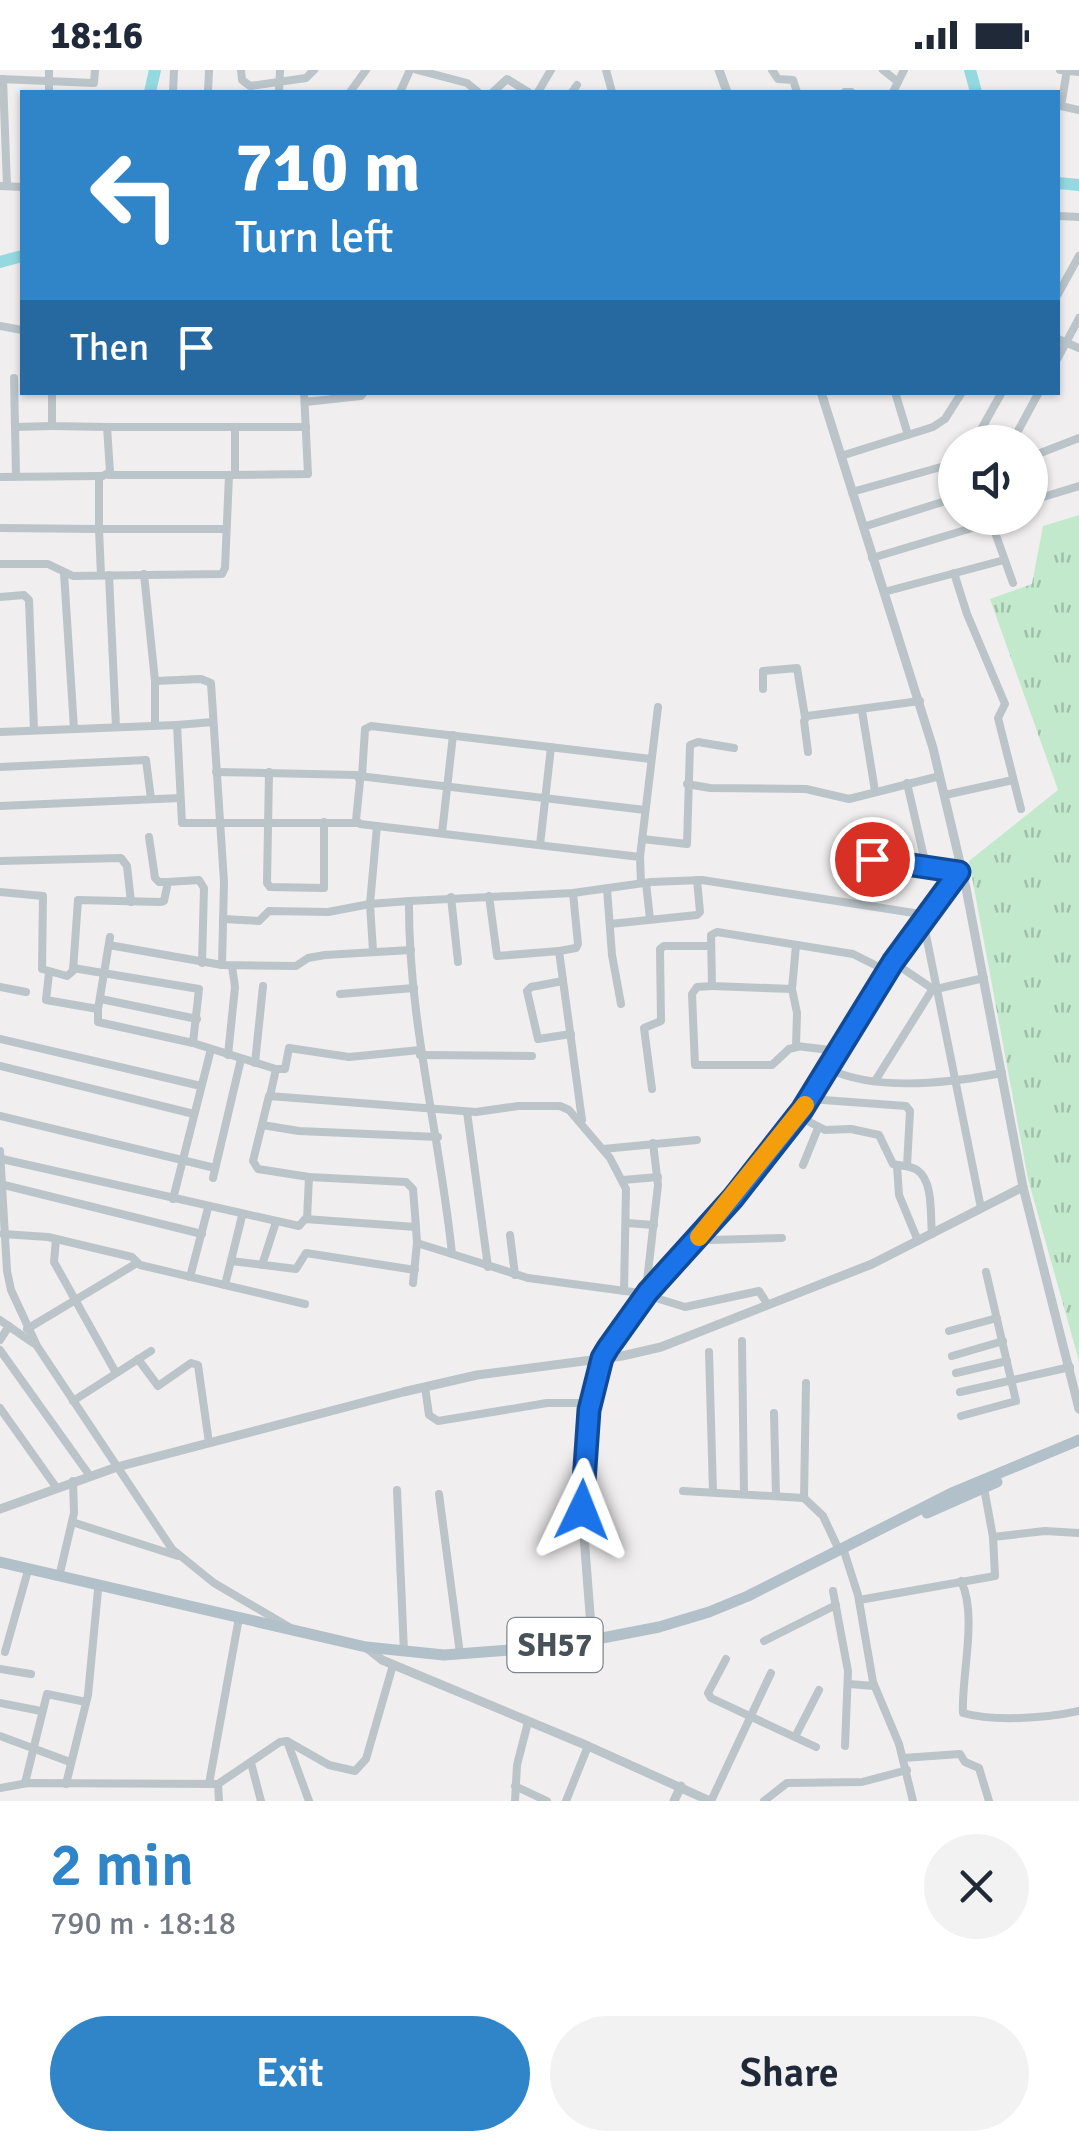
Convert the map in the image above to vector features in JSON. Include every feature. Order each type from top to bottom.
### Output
[{"type":"main road","name":"SH57","points":[[0,1565],[368,1650],[444,1660],[512,1656],[603,1645],[714,1617],[954,1492],[1079,1440]]},
{"type":"main road","name":"SH57","points":[[0,1565],[368,1650],[460,1654],[592,1640],[710,1612],[1079,1448]]},
{"type":"street","points":[[48,90],[49,70]]},
{"type":"street","points":[[3,186],[2,79],[94,88],[95,70]]},
{"type":"street","points":[[241,70],[242,80],[248,86],[279,88],[310,77],[314,70]]},
{"type":"street","points":[[279,88],[280,70]]},
{"type":"street","points":[[413,70],[466,83],[475,90]]},
{"type":"street","points":[[772,70],[778,80],[793,80],[796,90]]},
{"type":"street","points":[[883,70],[898,82]]},
{"type":"street","points":[[894,90],[904,70]]},
{"type":"street","points":[[1060,100],[1065,70],[1079,72]]},
{"type":"street","points":[[495,90],[508,79],[525,90]]},
{"type":"street","points":[[1060,290],[1079,256]]},
{"type":"street","points":[[1079,318],[1061,340],[1079,348]]},
{"type":"street","points":[[14,378],[16,476]]},
{"type":"street","points":[[52,395],[52,426]]},
{"type":"street","points":[[0,476],[308,474],[304,397],[362,395]]},
{"type":"street","points":[[822,395],[920,701],[945,795],[1023,1187],[1079,1409]]},
{"type":"street","points":[[896,395],[908,435]]},
{"type":"street","points":[[841,456],[933,427],[944,419],[960,395]]},
{"type":"street","points":[[984,425],[1000,395]]},
{"type":"street","points":[[1021,425],[1037,395]]},
{"type":"street","points":[[15,427],[306,427]]},
{"type":"street","points":[[107,428],[99,529],[116,727]]},
{"type":"street","points":[[0,564],[48,564],[73,576],[222,574],[235,428]]},
{"type":"street","points":[[1048,449],[1079,438]]},
{"type":"street","points":[[852,492],[938,467]]},
{"type":"street","points":[[1048,495],[1079,486]]},
{"type":"street","points":[[862,526],[938,503]]},
{"type":"street","points":[[0,528],[226,529]]},
{"type":"street","points":[[872,558],[944,535]]},
{"type":"street","points":[[996,535],[1012,583]]},
{"type":"street","points":[[884,592],[1004,560]]},
{"type":"street","points":[[64,572],[74,729]]},
{"type":"street","points":[[954,573],[967,614],[1004,699],[998,718],[1021,809]]},
{"type":"street","points":[[144,574],[155,681],[155,726]]},
{"type":"street","points":[[0,596],[24,595],[29,600],[34,730]]},
{"type":"street","points":[[763,689],[762,670],[797,668],[808,752]]},
{"type":"street","points":[[155,681],[208,680],[224,882],[222,966]]},
{"type":"street","points":[[805,717],[920,701]]},
{"type":"street","points":[[650,919],[640,857],[658,708]]},
{"type":"street","points":[[862,711],[875,791]]},
{"type":"street","points":[[0,732],[213,722]]},
{"type":"street","points":[[177,726],[182,823],[357,822],[640,857]]},
{"type":"street","points":[[357,822],[368,726],[652,759]]},
{"type":"street","points":[[442,833],[452,735]]},
{"type":"street","points":[[642,840],[686,844],[688,754],[693,742],[734,748]]},
{"type":"street","points":[[540,845],[551,746]]},
{"type":"street","points":[[0,767],[146,760],[152,799]]},
{"type":"street","points":[[216,772],[360,776],[645,810]]},
{"type":"street","points":[[269,772],[267,883],[275,889],[324,888],[324,822]]},
{"type":"street","points":[[687,784],[710,788],[806,789],[850,798],[940,776]]},
{"type":"street","points":[[945,795],[1014,780]]},
{"type":"street","points":[[908,783],[926,866]]},
{"type":"street","points":[[0,806],[180,798]]},
{"type":"street","points":[[373,952],[370,904],[377,826]]},
{"type":"street","points":[[149,837],[155,878],[159,882],[202,883],[202,962]]},
{"type":"street","points":[[0,861],[122,858],[128,866],[131,902]]},
{"type":"street","points":[[872,859],[960,870]]},
{"type":"street","points":[[592,1640],[582,1510],[590,1403],[602,1358],[648,1294],[701,1236],[798,1116],[890,966],[960,870]]},
{"type":"street","points":[[223,920],[259,921],[269,911],[328,912],[451,896],[573,892],[697,880],[925,917]]},
{"type":"street","points":[[610,924],[699,913],[697,880]]},
{"type":"street","points":[[0,892],[43,896],[41,966],[49,973],[67,976],[73,968],[78,900],[164,901],[168,882]]},
{"type":"street","points":[[607,888],[621,1004]]},
{"type":"street","points":[[489,896],[497,956],[576,948],[573,892]]},
{"type":"street","points":[[451,896],[458,962]]},
{"type":"street","points":[[409,901],[420,1052],[438,1136],[452,1254]]},
{"type":"street","points":[[925,917],[982,1208]]},
{"type":"street","points":[[712,986],[711,935],[717,932],[853,954],[936,988],[984,978]]},
{"type":"street","points":[[410,950],[308,958],[296,966],[222,966],[109,941],[98,1022],[193,1043],[276,1069],[285,1069],[292,1047],[349,1056],[420,1052],[532,1056]]},
{"type":"street","points":[[796,945],[792,988],[797,1047]]},
{"type":"street","points":[[652,1088],[644,1028],[661,1020],[660,949],[711,946]]},
{"type":"street","points":[[559,951],[582,1122]]},
{"type":"street","points":[[228,1056],[236,987],[232,966]]},
{"type":"street","points":[[73,968],[200,988],[193,1043]]},
{"type":"street","points":[[49,973],[46,1000],[197,1019]]},
{"type":"street","points":[[563,981],[531,986],[527,991],[538,1039],[571,1034]]},
{"type":"street","points":[[0,986],[26,992]]},
{"type":"street","points":[[255,1063],[263,986]]},
{"type":"street","points":[[792,988],[712,986],[693,990],[695,1065],[776,1064],[786,1051],[797,1047],[839,1051]]},
{"type":"street","points":[[340,994],[414,988]]},
{"type":"street","points":[[875,1081],[936,988]]},
{"type":"street","points":[[0,1039],[202,1086]]},
{"type":"street","points":[[173,1199],[212,1049]]},
{"type":"street","points":[[0,1116],[184,1160],[215,1173],[242,1059]]},
{"type":"street","points":[[0,1066],[194,1114]]},
{"type":"street","points":[[276,1069],[253,1162],[256,1166],[310,1177],[406,1182],[413,1189],[416,1227],[413,1283]]},
{"type":"street","points":[[829,1069],[857,1081],[957,1082],[1002,1073]]},
{"type":"street","points":[[270,1096],[433,1106],[467,1112],[560,1106],[582,1122],[623,1180],[628,1204],[624,1291]]},
{"type":"street","points":[[809,1099],[906,1106],[910,1111],[899,1196],[918,1241]]},
{"type":"street","points":[[467,1112],[488,1266]]},
{"type":"street","points":[[798,1116],[818,1128],[877,1133],[889,1158],[922,1174],[928,1188],[932,1234]]},
{"type":"street","points":[[262,1125],[299,1131],[438,1136]]},
{"type":"street","points":[[803,1165],[818,1128]]},
{"type":"street","points":[[603,1149],[698,1140]]},
{"type":"street","points":[[648,1294],[658,1177],[653,1143]]},
{"type":"street","points":[[297,1632],[214,1583],[178,1556],[37,1346],[11,1290],[3,1234],[1,1155],[208,1208],[300,1226],[307,1219],[310,1177]]},
{"type":"street","points":[[623,1180],[658,1177]]},
{"type":"street","points":[[4,1184],[202,1234]]},
{"type":"street","points":[[0,1509],[117,1467],[425,1387],[527,1366],[661,1347],[872,1264],[1023,1187]]},
{"type":"street","points":[[190,1276],[208,1208]]},
{"type":"street","points":[[224,1285],[242,1216]]},
{"type":"street","points":[[307,1219],[416,1227]]},
{"type":"street","points":[[262,1266],[276,1222]]},
{"type":"street","points":[[627,1223],[654,1225]]},
{"type":"street","points":[[3,1234],[56,1238],[132,1257],[137,1264],[305,1304]]},
{"type":"street","points":[[510,1235],[515,1275]]},
{"type":"street","points":[[701,1236],[711,1240],[782,1238]]},
{"type":"street","points":[[56,1238],[54,1262],[116,1373]]},
{"type":"street","points":[[417,1243],[515,1275],[648,1294],[685,1307],[759,1291],[768,1305]]},
{"type":"street","points":[[231,1261],[296,1269],[306,1254],[415,1270]]},
{"type":"street","points":[[28,1329],[137,1264]]},
{"type":"street","points":[[961,1416],[1014,1403],[1016,1398],[986,1272]]},
{"type":"street","points":[[949,1331],[997,1318]]},
{"type":"street","points":[[0,1340],[4,1323],[37,1346]]},
{"type":"street","points":[[742,1341],[744,1494]]},
{"type":"street","points":[[952,1356],[1003,1341]]},
{"type":"street","points":[[0,1350],[90,1476]]},
{"type":"street","points":[[72,1401],[151,1351]]},
{"type":"street","points":[[709,1352],[713,1492]]},
{"type":"street","points":[[138,1359],[158,1386],[195,1362],[209,1443]]},
{"type":"street","points":[[956,1373],[1008,1360]]},
{"type":"street","points":[[960,1392],[1070,1367]]},
{"type":"street","points":[[804,1498],[806,1384]]},
{"type":"street","points":[[425,1387],[429,1416],[438,1421],[547,1403],[590,1403]]},
{"type":"street","points":[[0,1408],[56,1487]]},
{"type":"street","points":[[774,1413],[776,1496]]},
{"type":"street","points":[[59,1578],[72,1522],[73,1481]]},
{"type":"street","points":[[860,1600],[995,1576],[984,1488]]},
{"type":"street","points":[[397,1490],[404,1652]]},
{"type":"street","points":[[683,1491],[804,1498],[823,1516],[842,1551],[860,1600],[874,1686],[903,1758],[913,1801]]},
{"type":"street","points":[[439,1494],[460,1654]]},
{"type":"street","points":[[72,1522],[178,1556]]},
{"type":"street","points":[[993,1536],[1045,1531],[1079,1533]]},
{"type":"street","points":[[5,1652],[27,1574]]},
{"type":"street","points":[[962,1581],[967,1617],[963,1713],[1027,1717],[1079,1711]]},
{"type":"street","points":[[66,1784],[86,1702],[98,1590]]},
{"type":"street","points":[[833,1590],[849,1684],[845,1746]]},
{"type":"street","points":[[764,1641],[836,1605]]},
{"type":"street","points":[[219,1801],[214,1784],[238,1623]]},
{"type":"street","points":[[368,1650],[392,1665],[711,1801],[771,1673]]},
{"type":"street","points":[[726,1659],[709,1695],[816,1747]]},
{"type":"street","points":[[286,1741],[330,1765],[346,1770],[362,1768],[392,1665]]},
{"type":"street","points":[[0,1669],[32,1674]]},
{"type":"street","points":[[849,1684],[874,1686]]},
{"type":"street","points":[[795,1737],[819,1690]]},
{"type":"street","points":[[25,1783],[44,1698],[50,1692],[86,1702]]},
{"type":"street","points":[[0,1703],[41,1711]]},
{"type":"street","points":[[515,1801],[528,1722]]},
{"type":"street","points":[[0,1736],[70,1762]]},
{"type":"street","points":[[0,1786],[214,1784],[286,1741]]},
{"type":"street","points":[[286,1741],[309,1801]]},
{"type":"street","points":[[566,1801],[588,1746]]},
{"type":"street","points":[[903,1758],[960,1754],[965,1762],[979,1768],[989,1801]]},
{"type":"street","points":[[251,1763],[261,1801]]},
{"type":"street","points":[[764,1801],[786,1783],[862,1782],[907,1770]]},
{"type":"street","points":[[162,1786],[163,1801]]},
{"type":"street","points":[[515,1786],[547,1801]]},
{"type":"street","points":[[674,1801],[681,1786]]},
{"type":"green space","points":[[1079,515],[1079,1361],[1028,1179],[969,861],[1058,790],[990,599],[1032,584],[1041,535],[1048,535],[1048,524]]},
{"type":"waterway","points":[[150,90],[155,70]]},
{"type":"waterway","points":[[970,70],[975,90]]},
{"type":"waterway","points":[[1060,183],[1079,185]]},
{"type":"waterway","points":[[0,262],[20,257]]},
{"type":"slow traffic","points":[[699,1237],[805,1105]]},
{"type":"route","points":[[582,1510],[589,1410],[602,1358],[648,1292],[733,1198],[802,1110],[893,962],[959,872],[872,859]]}]
